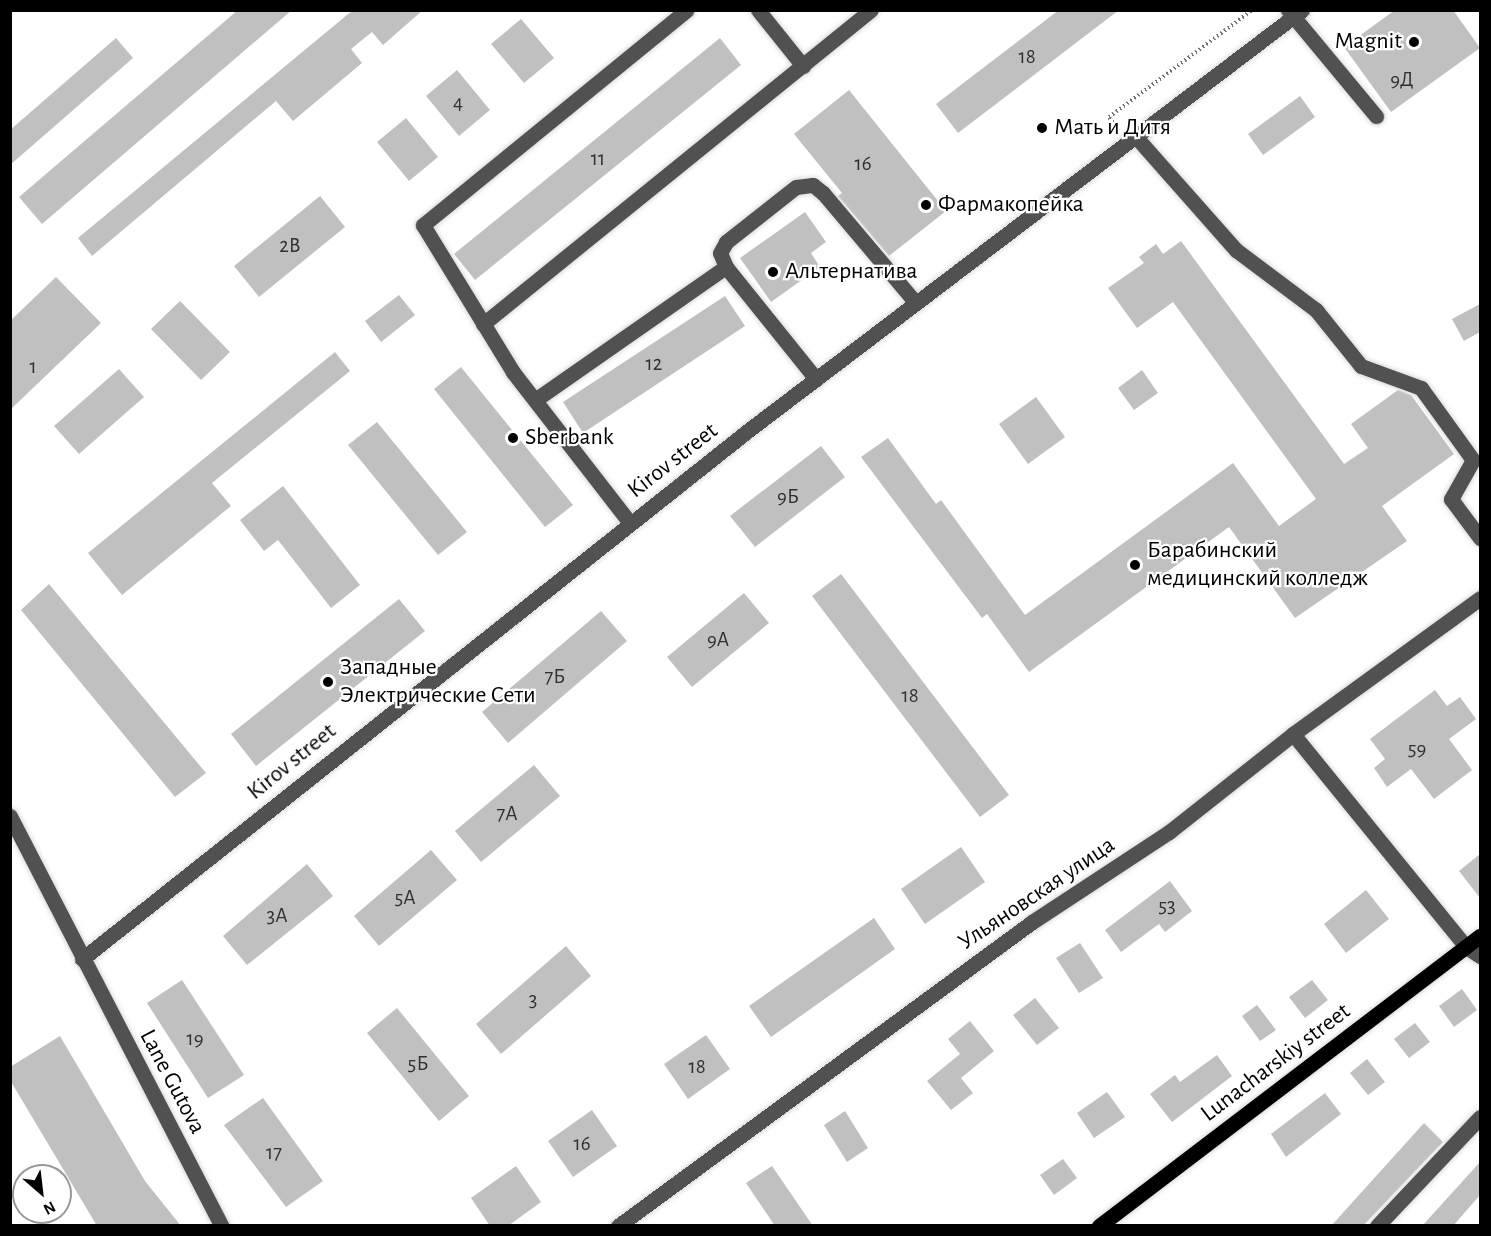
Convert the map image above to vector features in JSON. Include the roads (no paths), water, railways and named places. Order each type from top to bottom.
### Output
[{"type":"main road","name":"Lunacharskiy street","points":[[1099,1226],[1480,936]]},
{"type":"street","points":[[630,523],[535,400],[483,324],[423,225],[687,10]]},
{"type":"street","points":[[759,10],[803,66]]},
{"type":"street","points":[[483,324],[871,10]]},
{"type":"street","points":[[1295,13],[1376,116]]},
{"type":"street","name":"Kirov street","points":[[82,959],[630,523],[1295,13]]},
{"type":"street","points":[[1131,140],[1236,250],[1316,310],[1362,366],[1421,388],[1473,460],[1451,499],[1480,538]]},
{"type":"street","points":[[816,379],[726,267],[720,253],[726,242],[796,187],[813,185],[916,303]]},
{"type":"street","points":[[535,400],[726,267]]},
{"type":"street","name":"Ульяновская улица","points":[[618,1226],[1032,922],[1169,832],[1293,734],[1480,598]]},
{"type":"street","points":[[1293,734],[1466,947],[1480,956]]},
{"type":"street","name":"Lane Gutova","points":[[10,816],[222,1226]]},
{"type":"street","points":[[1377,1226],[1480,1117]]},
{"type":"place","name":"Magnit","points":[[1414,42]]},
{"type":"place","name":"Мать и Дитя","points":[[1042,128]]},
{"type":"place","name":"Фармакопейка","points":[[926,205]]},
{"type":"place","name":"Альтернатива","points":[[773,272]]},
{"type":"place","name":"Sberbank","points":[[513,438]]},
{"type":"place","name":"Барабинский медицинский колледж","points":[[1135,565]]},
{"type":"place","name":"Западные Электрические Сети","points":[[328,682]]}]
